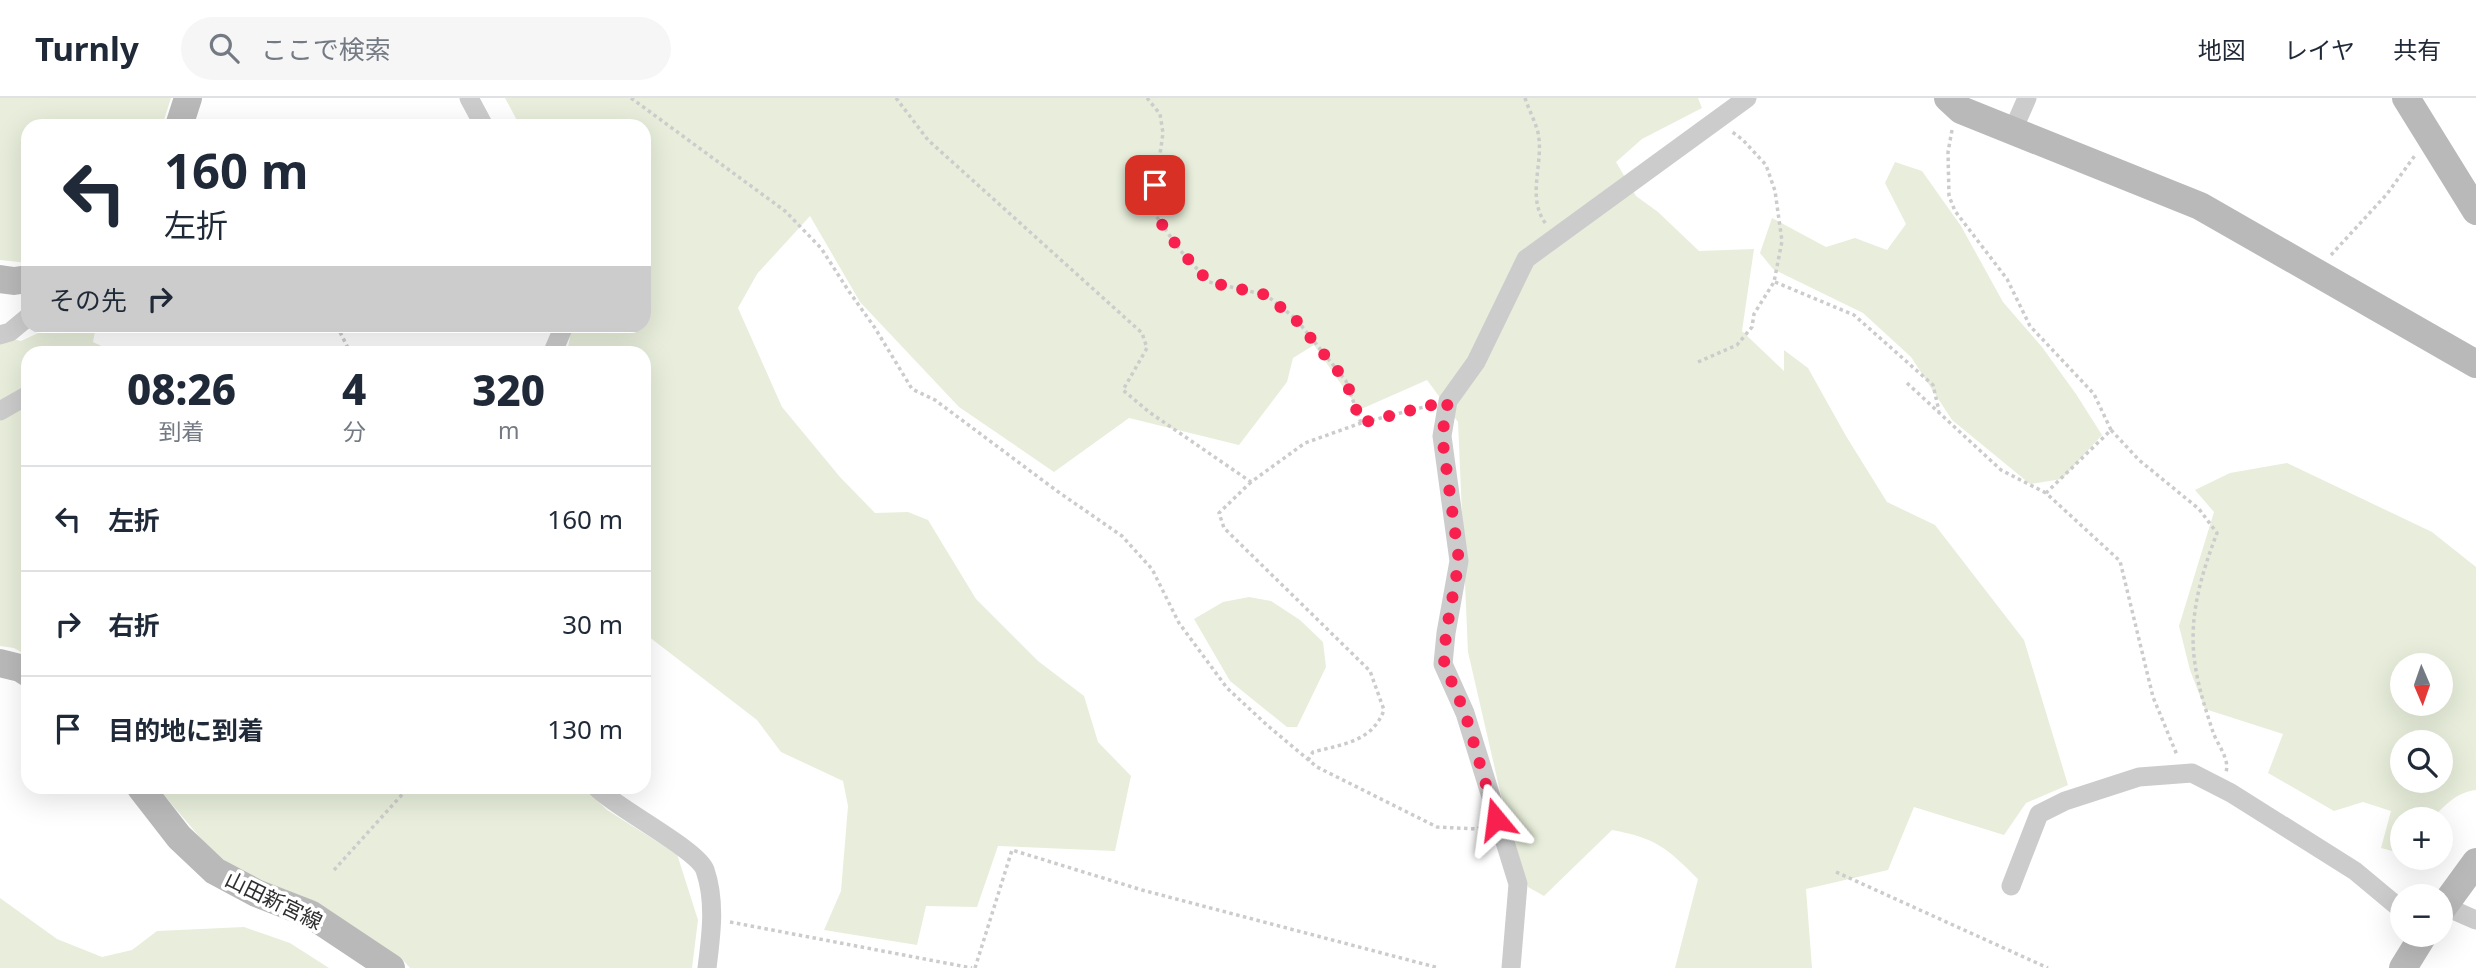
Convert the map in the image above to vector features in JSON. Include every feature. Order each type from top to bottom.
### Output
[{"type":"street","points":[[181,119],[188,98]]},
{"type":"street","points":[[469,98],[481,119]]},
{"type":"street","points":[[1511,968],[1518,884],[1465,713],[1444,664],[1446,633],[1459,561],[1442,436],[1448,401],[1476,362],[1526,260],[1747,98]]},
{"type":"street","points":[[2013,130],[2028,98]]},
{"type":"street","points":[[2406,98],[2476,211]]},
{"type":"street","points":[[1954,104],[2200,206],[2476,365]]},
{"type":"street","points":[[0,279],[21,280]]},
{"type":"street","points":[[0,335],[10,332],[21,323]]},
{"type":"street","points":[[0,411],[21,399]]},
{"type":"street","points":[[0,663],[21,669]]},
{"type":"street","points":[[2011,886],[2039,814],[2065,801],[2139,776],[2192,773],[2355,871],[2390,900]]},
{"type":"street","name":"山田新宮線","points":[[146,794],[179,837],[215,871],[256,893],[310,914],[391,968]]},
{"type":"street","points":[[603,794],[690,853],[705,868],[713,919],[708,968]]},
{"type":"street","points":[[2453,894],[2476,862]]},
{"type":"street","points":[[2453,912],[2476,920]]},
{"type":"street","points":[[2403,968],[2416,947]]},
{"type":"path","points":[[631,98],[794,220],[821,248],[876,328],[912,389],[935,400],[1122,536],[1152,569],[1179,622],[1227,688],[1308,760],[1437,827],[1477,830],[1496,819]]},
{"type":"path","points":[[896,98],[928,140],[1142,333],[1147,348],[1123,390],[1149,412],[1251,482]]},
{"type":"path","points":[[1147,98],[1160,114],[1163,133],[1152,210],[1179,249],[1209,282],[1266,295],[1296,320],[1346,381],[1361,423]]},
{"type":"path","points":[[1525,98],[1539,139],[1535,185],[1540,216],[1556,237]]},
{"type":"path","points":[[1954,104],[1948,152],[1949,196],[1955,211],[2007,279],[2030,326],[2094,394],[2111,430],[2139,460],[2199,509],[2217,533],[2194,605],[2194,663],[2213,734],[2228,766],[2221,788]]},
{"type":"path","points":[[1698,362],[1737,345],[1752,327],[1754,314],[1774,282],[1782,241],[1775,191],[1766,165],[1743,140],[1715,120]]},
{"type":"path","points":[[2316,273],[2387,194],[2429,135]]},
{"type":"path","points":[[1774,282],[1854,315],[1933,385],[1938,411]]},
{"type":"path","points":[[1907,383],[2001,470],[2046,493],[2120,561],[2153,697],[2175,753],[2192,773]]},
{"type":"path","points":[[1308,760],[1313,752],[1357,740],[1378,725],[1384,710],[1370,671],[1224,528],[1219,513],[1251,482],[1305,443],[1361,423],[1448,401]]},
{"type":"path","points":[[2046,493],[2111,430]]},
{"type":"path","points":[[334,870],[403,794]]},
{"type":"path","points":[[713,919],[973,968],[1012,850],[1142,890],[1439,968]]},
{"type":"path","points":[[1836,873],[2048,968]]},
{"type":"green space","points":[[0,98],[171,98],[164,119],[21,119],[21,262],[0,260]]},
{"type":"green space","points":[[505,98],[1698,98],[1702,108],[1642,139],[1616,162],[1636,196],[1658,212],[1699,251],[1754,249],[1742,331],[1784,371],[1784,350],[1808,368],[1887,502],[1935,525],[2024,640],[2068,785],[2026,803],[2004,835],[1914,807],[1888,870],[1806,889],[1812,968],[1675,968],[1698,879],[1660,846],[1640,837],[1612,830],[1544,896],[1528,887],[1500,791],[1468,652],[1458,422],[1427,380],[1359,410],[1314,345],[1293,358],[1287,382],[1239,445],[1129,418],[1054,472],[959,407],[860,302],[810,216],[757,274],[738,308],[782,407],[840,477],[875,513],[908,512],[928,520],[976,599],[1038,661],[1084,696],[1098,742],[1131,776],[1115,851],[998,846],[977,907],[926,906],[917,945],[824,930],[841,891],[848,806],[843,781],[781,752],[757,720],[651,638],[651,346],[568,346],[571,333],[651,333],[651,119],[516,119]]},
{"type":"green space","points":[[1895,162],[1922,171],[1961,226],[2003,302],[2042,347],[2102,435],[2062,479],[2030,484],[1952,420],[1911,357],[1863,313],[1773,269],[1760,253],[1772,218],[1826,247],[1855,238],[1887,250],[1906,224],[1885,183]]},
{"type":"green space","points":[[38,333],[95,333],[93,342],[101,346],[21,346],[21,652],[0,646],[0,336],[21,341]]},
{"type":"green space","points":[[2287,463],[2432,532],[2476,567],[2476,790],[2457,796],[2444,807],[2390,807],[2390,811],[2363,802],[2334,811],[2268,773],[2283,734],[2205,709],[2190,670],[2179,626],[2214,512],[2195,490],[2230,473]]},
{"type":"green space","points":[[1249,597],[1271,601],[1300,620],[1323,642],[1326,667],[1297,727],[1287,727],[1230,681],[1194,619],[1223,602]]},
{"type":"green space","points":[[163,794],[591,794],[607,810],[677,854],[698,920],[692,968],[410,968],[403,960],[331,914],[235,870],[203,841]]},
{"type":"green space","points":[[2390,815],[2390,850],[2381,848]]},
{"type":"green space","points":[[0,898],[57,939],[102,957],[132,950],[157,931],[244,927],[290,943],[329,968],[0,968]]},
{"type":"route","points":[[1155,185],[1152,210],[1179,249],[1209,282],[1266,295],[1296,320],[1346,381],[1361,423],[1448,401],[1442,436],[1459,561],[1446,633],[1444,664],[1465,713],[1496,819]]}]
